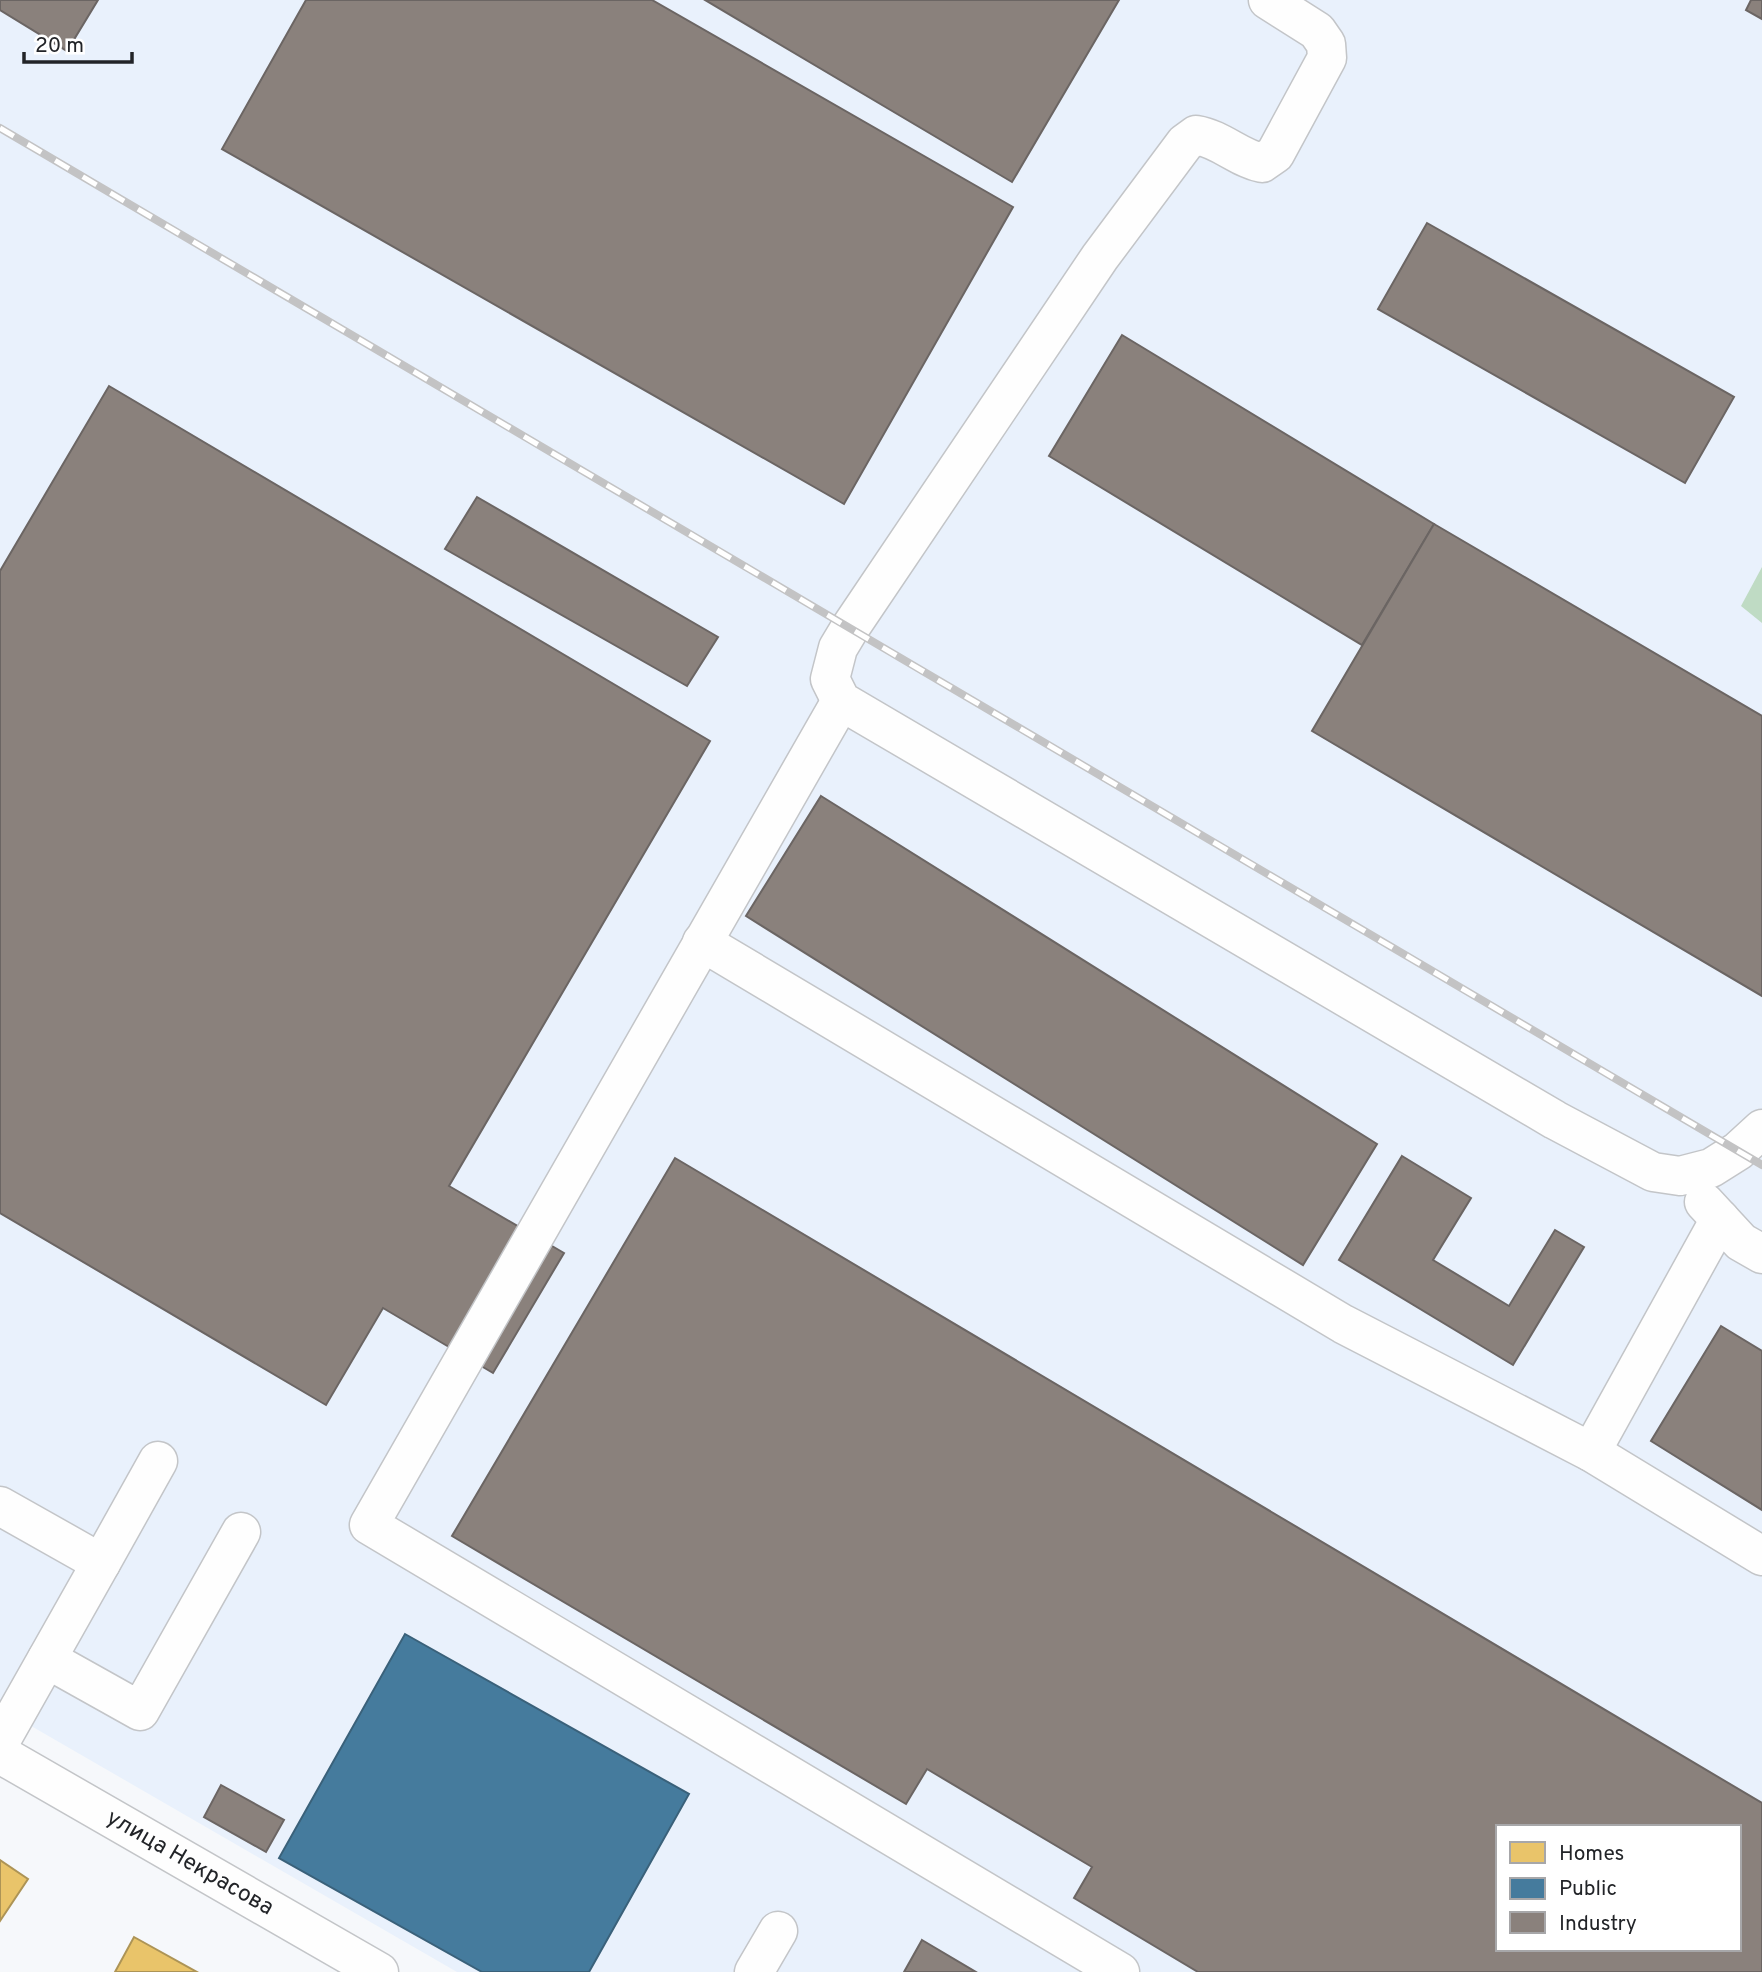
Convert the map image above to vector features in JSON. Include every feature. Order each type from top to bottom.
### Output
[{"type":"street","points":[[1268,0],[1317,32],[1326,44],[1326,58],[1275,154],[1262,163],[1249,161],[1209,137],[1196,135],[1185,143],[1100,257],[850,628],[838,648],[830,679],[841,701],[1555,1120],[1653,1172],[1680,1176],[1711,1168],[1738,1151],[1762,1129]]},
{"type":"street","points":[[841,701],[369,1525],[1120,1972]]},
{"type":"street","points":[[702,942],[1343,1324],[1591,1452],[1762,1556]]},
{"type":"street","points":[[1680,1176],[1741,1242],[1762,1254]]},
{"type":"street","points":[[1591,1452],[1720,1219]]},
{"type":"street","points":[[0,1742],[159,1461]]},
{"type":"street","points":[[0,1506],[101,1563]]},
{"type":"street","points":[[47,1659],[140,1712],[241,1532]]},
{"type":"street","name":"улица Некрасова","points":[[0,1754],[379,1972]]},
{"type":"street","points":[[754,1972],[778,1931]]},
{"type":"shaded area","points":[[0,0],[1762,0],[1762,1972],[457,1972],[0,1708]]},
{"type":"green space","points":[[1762,567],[1762,623],[1741,606]]},
{"type":"building: Homes","points":[[0,1860],[28,1879],[0,1921]]},
{"type":"building: Homes","points":[[134,1937],[197,1972],[115,1972]]},
{"type":"building: Public","points":[[405,1634],[689,1794],[589,1972],[482,1972],[279,1858]]},
{"type":"building: Industry","points":[[0,0],[98,0],[67,51],[0,10]]},
{"type":"building: Industry","points":[[306,0],[652,0],[1013,207],[844,504],[222,149]]},
{"type":"building: Industry","points":[[705,0],[1119,0],[1012,182]]},
{"type":"building: Industry","points":[[1751,0],[1762,0],[1762,19],[1746,10]]},
{"type":"building: Industry","points":[[1427,223],[1734,397],[1685,483],[1378,309]]},
{"type":"building: Industry","points":[[1122,335],[1434,524],[1362,645],[1049,456]]},
{"type":"building: Industry","points":[[109,386],[710,741],[449,1186],[564,1253],[493,1373],[383,1308],[326,1405],[0,1213],[0,571]]},
{"type":"building: Industry","points":[[477,497],[718,637],[687,686],[445,549]]},
{"type":"building: Industry","points":[[1434,524],[1762,716],[1762,996],[1312,731]]},
{"type":"building: Industry","points":[[821,796],[1377,1144],[1303,1265],[746,916]]},
{"type":"building: Industry","points":[[1402,1156],[1471,1198],[1433,1260],[1509,1306],[1555,1230],[1584,1247],[1513,1365],[1339,1260]]},
{"type":"building: Industry","points":[[675,1158],[1762,1803],[1762,1972],[1198,1972],[1074,1898],[1092,1867],[927,1769],[906,1804],[452,1536]]},
{"type":"building: Industry","points":[[1721,1326],[1762,1351],[1762,1510],[1651,1441]]},
{"type":"building: Industry","points":[[221,1785],[284,1820],[266,1852],[204,1817]]},
{"type":"building: Industry","points":[[922,1940],[976,1972],[904,1972]]},
{"type":"railway","points":[[0,128],[1762,1165]]}]
